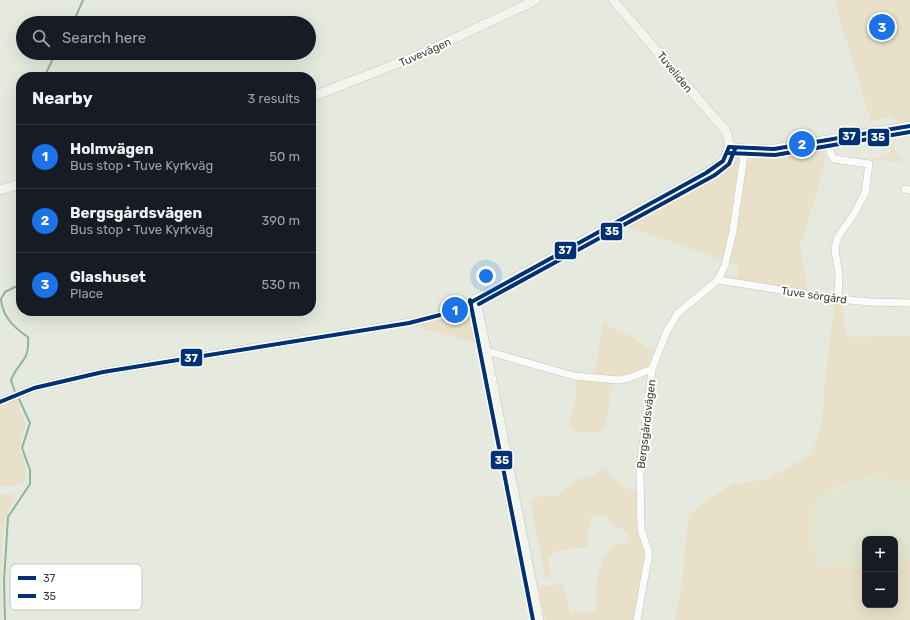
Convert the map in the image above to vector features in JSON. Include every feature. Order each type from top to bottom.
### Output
[{"type":"street","name":"Tuvevägen","points":[[316,95],[419,55],[536,0]]},
{"type":"street","name":"Tuveliden","points":[[614,0],[725,130],[729,138],[729,147]]},
{"type":"street","points":[[0,402],[34,388],[103,372],[418,322],[440,316],[476,299],[712,170],[724,160],[729,147],[745,149],[774,149],[910,126]]},
{"type":"street","points":[[829,139],[831,155],[834,159],[868,164],[865,193],[854,214],[838,237],[836,244],[835,251],[839,274],[838,299]]},
{"type":"street","name":"Bergsgårdsvägen","points":[[637,620],[650,553],[641,530],[640,471],[652,369],[667,331],[678,313],[718,280],[725,264],[734,231],[745,149]]},
{"type":"street","points":[[0,190],[16,185]]},
{"type":"street","name":"Tuve sörgård","points":[[718,280],[838,299],[870,302],[910,303]]},
{"type":"street","points":[[476,299],[539,620]]},
{"type":"street","name":"Bergsgårdsvägen","points":[[487,350],[574,376],[618,380],[629,378],[652,369]]},
{"type":"shaded area","points":[[834,0],[910,0],[910,121],[899,123],[891,116],[871,121]]},
{"type":"shaded area","points":[[888,124],[891,125],[858,131],[854,129],[856,126],[871,127]]},
{"type":"shaded area","points":[[889,135],[893,148],[901,159],[901,162],[873,160],[874,158],[884,158],[889,155],[891,151],[890,143],[877,142],[876,138],[871,138]]},
{"type":"shaded area","points":[[826,146],[824,169],[800,246],[808,293],[807,298],[721,284],[724,274],[737,276],[739,266],[629,227],[622,223],[729,159],[733,154],[737,155],[745,163],[755,158],[787,156]]},
{"type":"shaded area","points":[[835,302],[842,303],[846,337],[910,336],[910,483],[899,483],[880,474],[842,485],[828,491],[817,500],[813,508],[811,528],[819,566],[862,563],[862,608],[898,608],[898,561],[910,560],[910,620],[675,620],[682,582],[687,525],[690,515],[704,502],[733,484],[768,479],[812,454],[822,421],[825,380]]},
{"type":"shaded area","points":[[467,309],[470,312],[478,344],[413,326]]},
{"type":"shaded area","points":[[603,323],[629,335],[653,351],[649,365],[633,374],[617,376],[610,391],[608,418],[599,433],[573,431],[570,424],[571,412],[576,400],[575,387],[580,373],[595,373]]},
{"type":"shaded area","points":[[16,399],[26,424],[19,449],[25,463],[26,471],[22,485],[0,486],[0,406]]},
{"type":"shaded area","points":[[603,468],[622,486],[632,490],[638,490],[646,551],[635,620],[545,620],[539,587],[563,584],[570,614],[597,610],[596,583],[604,558],[615,544],[628,543],[629,537],[621,527],[616,528],[606,516],[600,515],[590,518],[587,547],[555,551],[548,557],[551,577],[548,579],[545,576],[531,506],[531,499],[537,497],[558,496],[574,482],[582,478],[594,476]]},
{"type":"shaded area","points":[[880,474],[899,483],[910,483],[910,560],[898,561],[898,536],[862,536],[862,563],[819,566],[810,533],[813,508],[824,493]]},
{"type":"shaded area","points":[[0,494],[16,495],[9,509],[4,528],[1,583],[2,620],[0,620]]},
{"type":"waterway","points":[[76,16],[83,0]]},
{"type":"waterway","points":[[46,72],[52,60]]},
{"type":"waterway","points":[[15,392],[11,380],[26,356],[28,337],[18,330],[6,316],[1,299],[5,292],[16,286]]},
{"type":"waterway","points":[[5,620],[4,581],[8,517],[30,484],[30,470],[22,448],[30,423],[19,399]]},
{"type":"transit line","name":"37","points":[[729,147],[774,149],[910,126]]},
{"type":"transit line","name":"35","points":[[728,153],[775,155],[910,132]]},
{"type":"transit line","name":"37","points":[[0,402],[34,388],[103,372],[409,323],[440,315],[466,305],[706,173],[723,161],[729,147]]},
{"type":"transit line","name":"35","points":[[479,304],[715,175],[729,164],[735,149]]},
{"type":"transit line","name":"35","points":[[470,300],[533,620]]},
{"type":"place","name":"Glashuset","points":[[882,27]]},
{"type":"place","name":"Bergsgårdsvägen","points":[[802,144]]},
{"type":"place","name":"Holmvägen","points":[[455,310]]}]
